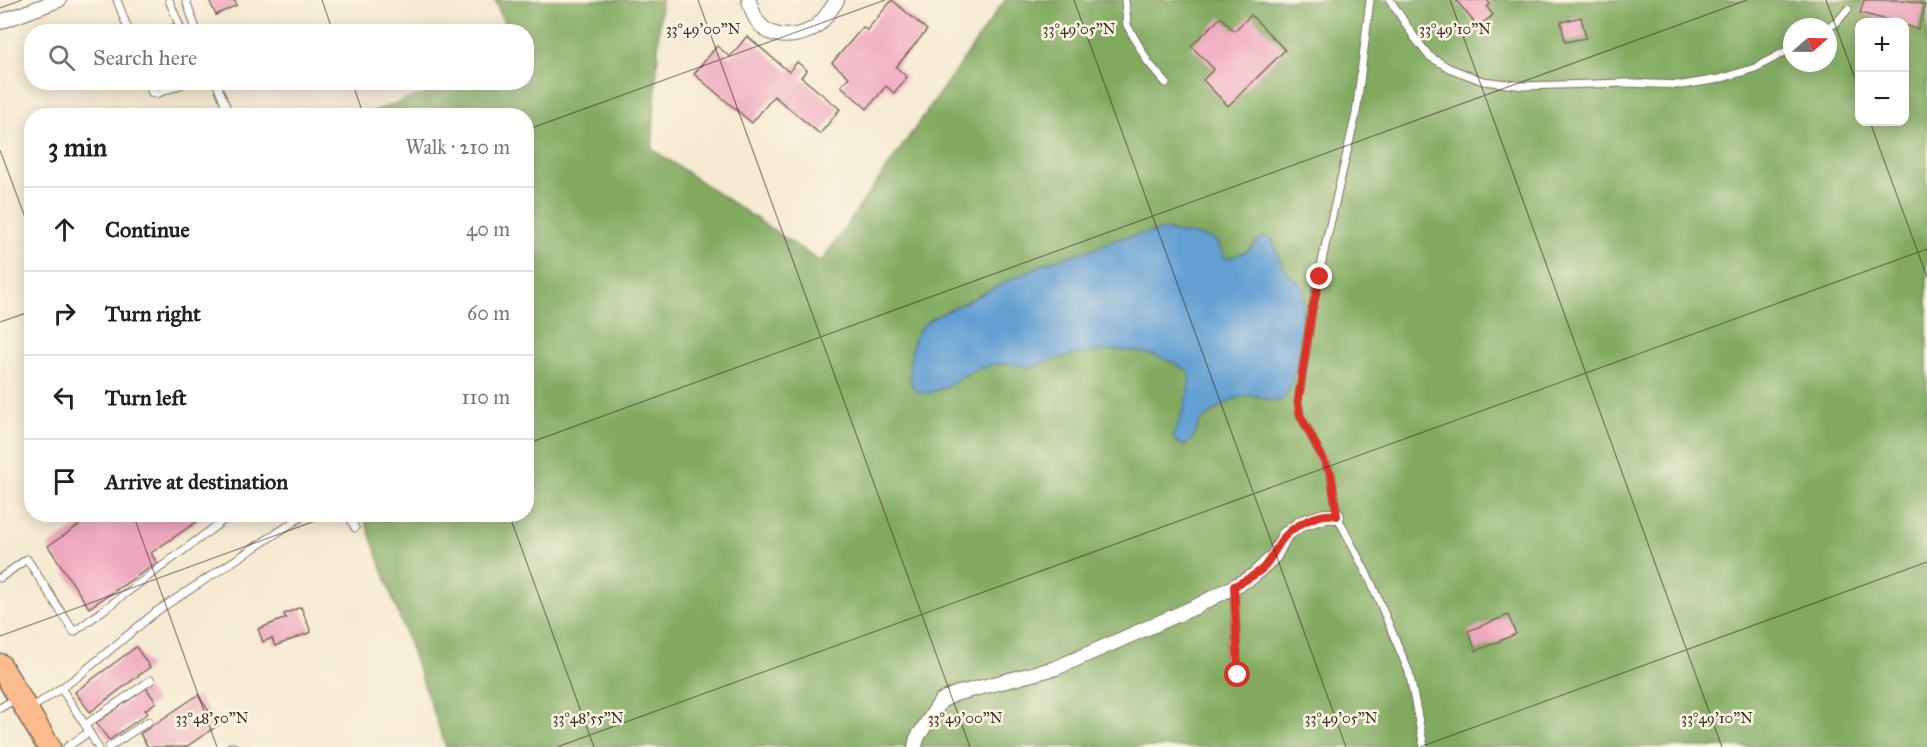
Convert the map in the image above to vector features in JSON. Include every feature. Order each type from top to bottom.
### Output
[{"type":"main road","points":[[0,665],[16,705],[53,747]]},
{"type":"street","points":[[0,22],[59,0]]},
{"type":"street","points":[[749,0],[757,22],[769,32],[789,36],[800,34],[819,24],[837,0]]},
{"type":"street","points":[[915,747],[916,738],[941,701],[955,694],[1056,668],[1195,607],[1252,577],[1274,556],[1285,535],[1302,524],[1324,516],[1337,516]]},
{"type":"lane","points":[[117,0],[126,24]]},
{"type":"lane","points":[[168,0],[178,24]]},
{"type":"lane","points":[[186,0],[194,24]]},
{"type":"lane","points":[[1125,0],[1128,25],[1148,62],[1166,83]]},
{"type":"lane","points":[[1370,0],[1356,114],[1312,310],[1298,402],[1300,415],[1331,474],[1337,516],[1371,582],[1409,672],[1424,747]]},
{"type":"lane","points":[[1390,0],[1429,56],[1449,68],[1484,81],[1524,86],[1626,83],[1683,86],[1719,79],[1755,68],[1783,53]]},
{"type":"lane","points":[[1837,21],[1848,9]]},
{"type":"lane","points":[[151,90],[156,94],[167,90]]},
{"type":"lane","points":[[219,90],[227,108]]},
{"type":"lane","points":[[0,578],[27,559],[74,632],[221,522]]},
{"type":"lane","points":[[16,705],[61,688],[157,611],[294,522]]},
{"type":"lane","points":[[352,522],[355,528]]},
{"type":"lane","points":[[1234,586],[1238,675]]},
{"type":"lane","points":[[85,725],[151,680]]},
{"type":"lane","points":[[61,688],[98,747]]},
{"type":"lane","points":[[109,747],[149,721]]},
{"type":"lane","points":[[53,747],[89,732]]},
{"type":"green space","points":[[495,0],[661,0],[652,149],[821,262],[1005,0],[1927,0],[1927,747],[446,747],[366,522],[534,522],[534,108],[383,108],[436,90],[534,90],[534,24],[504,24]]},
{"type":"water","points":[[1164,230],[1213,239],[1227,259],[1248,251],[1261,238],[1266,236],[1273,240],[1283,267],[1304,287],[1301,331],[1295,368],[1285,396],[1278,401],[1251,395],[1230,401],[1198,423],[1193,438],[1185,445],[1177,443],[1173,436],[1187,398],[1190,373],[1172,362],[1152,355],[1132,351],[1090,352],[1029,368],[1009,364],[995,365],[972,371],[951,384],[927,393],[919,392],[914,388],[910,372],[913,343],[918,332],[931,319],[1045,263],[1121,238]]},
{"type":"building","points":[[209,0],[234,0],[237,5],[216,15]]},
{"type":"building","points":[[892,0],[927,30],[896,67],[907,77],[894,93],[886,86],[867,109],[841,86],[849,77],[832,63],[863,27],[867,30]]},
{"type":"building","points":[[1456,0],[1487,0],[1490,4],[1487,7],[1493,15],[1478,27]]},
{"type":"building","points":[[1864,0],[1906,0],[1925,5],[1918,29],[1909,26],[1909,18],[1879,18],[1860,13]]},
{"type":"building","points":[[1251,15],[1285,50],[1228,106],[1203,80],[1214,69],[1191,46],[1221,17],[1234,31]]},
{"type":"building","points":[[1581,17],[1586,38],[1565,42],[1561,22]]},
{"type":"building","points":[[747,36],[789,72],[797,62],[807,70],[801,77],[840,109],[820,134],[774,96],[752,123],[694,74],[717,46],[730,57]]},
{"type":"building","points":[[84,522],[196,522],[151,553],[157,563],[89,608],[48,546]]},
{"type":"building","points":[[301,607],[311,632],[275,646],[272,638],[263,642],[258,629],[286,618],[284,614]]},
{"type":"building","points":[[1508,615],[1516,634],[1476,651],[1468,631]]},
{"type":"building","points":[[136,647],[150,667],[90,712],[75,692]]},
{"type":"building","points":[[146,688],[156,702],[145,710],[148,713],[109,740],[96,723]]},
{"type":"building","points":[[198,695],[218,725],[186,747],[148,747],[140,734]]},
{"type":"route","points":[[1238,675],[1234,586],[1252,577],[1263,568],[1274,556],[1285,535],[1302,524],[1324,516],[1337,516],[1331,474],[1304,425],[1298,402],[1312,310],[1320,277]]}]
